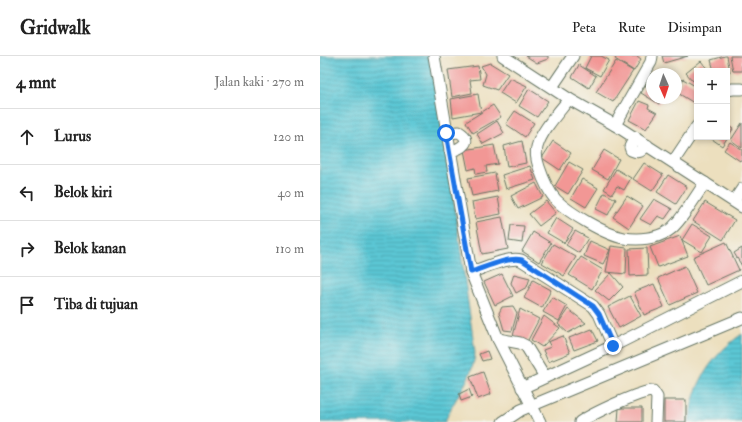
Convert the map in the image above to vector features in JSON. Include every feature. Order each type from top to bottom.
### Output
[{"type":"street","points":[[437,56],[446,133],[471,272],[498,338],[540,422]]},
{"type":"street","points":[[503,56],[516,61],[569,99],[635,137],[738,204],[742,189]]},
{"type":"street","points":[[552,88],[573,56]]},
{"type":"street","points":[[615,125],[651,62],[652,56]]},
{"type":"street","points":[[730,89],[742,89]]},
{"type":"street","points":[[569,99],[542,136],[537,147],[536,158],[542,176],[550,192],[565,208],[604,231],[624,238],[642,239],[660,236],[676,225],[705,183]]},
{"type":"street","points":[[673,162],[694,130]]},
{"type":"street","points":[[446,133],[459,132],[463,135],[465,140],[464,145],[461,148],[450,151]]},
{"type":"street","points":[[471,272],[510,260],[522,260],[593,306],[599,314],[613,346]]},
{"type":"street","points":[[522,388],[613,346],[742,281]]},
{"type":"street","points":[[505,421],[521,410],[532,407],[742,318]]},
{"type":"street","points":[[498,338],[520,343],[526,346],[545,377]]},
{"type":"street","points":[[583,421],[617,404],[651,391],[657,397],[656,422]]},
{"type":"water","points":[[320,56],[431,56],[442,118],[475,352],[475,357],[469,376],[445,422],[320,422]]},
{"type":"water","points":[[742,334],[742,422],[689,422],[692,403],[697,387],[702,378],[719,354]]},
{"type":"building","points":[[526,56],[548,56],[548,59],[537,63]]},
{"type":"building","points":[[591,56],[601,56],[609,60],[600,76],[585,68]]},
{"type":"building","points":[[617,56],[637,56],[641,59],[634,71],[615,59]]},
{"type":"building","points":[[662,56],[688,56],[664,63]]},
{"type":"building","points":[[727,56],[729,68],[713,68],[711,60]]},
{"type":"building","points":[[730,56],[742,56],[742,71],[733,71]]},
{"type":"building","points":[[616,61],[633,71],[613,102],[596,92]]},
{"type":"building","points":[[701,61],[707,68],[694,68],[693,81],[686,73]]},
{"type":"building","points":[[490,63],[508,74],[497,90],[483,85],[486,74],[481,66]]},
{"type":"building","points":[[579,65],[596,76],[589,88],[572,77]]},
{"type":"building","points":[[478,66],[480,79],[470,80],[472,93],[452,97],[448,70]]},
{"type":"building","points":[[510,78],[527,86],[516,103],[500,93]]},
{"type":"building","points":[[683,79],[694,85],[694,103],[682,96]]},
{"type":"building","points":[[646,85],[646,96],[641,93]]},
{"type":"building","points":[[529,89],[548,101],[537,117],[519,106]]},
{"type":"building","points":[[478,94],[481,112],[453,117],[451,99]]},
{"type":"building","points":[[639,101],[649,105],[648,108],[657,113],[646,129],[629,120]]},
{"type":"building","points":[[493,105],[501,117],[473,133],[466,122]]},
{"type":"building","points":[[515,111],[534,123],[525,137],[506,124]]},
{"type":"building","points":[[497,121],[504,133],[483,144],[477,134]]},
{"type":"building","points":[[742,123],[742,148],[731,140]]},
{"type":"building","points":[[713,140],[726,140],[722,146]]},
{"type":"building","points":[[522,141],[526,163],[507,167],[504,146]]},
{"type":"building","points":[[553,141],[571,153],[560,170],[542,158]]},
{"type":"building","points":[[730,142],[742,150],[742,158],[740,161],[724,150]]},
{"type":"building","points":[[494,145],[498,164],[486,166],[487,172],[476,174],[475,168],[468,170],[464,150]]},
{"type":"building","points":[[604,150],[619,159],[608,179],[592,170]]},
{"type":"building","points":[[569,162],[583,170],[568,194],[555,186]]},
{"type":"building","points":[[644,163],[663,175],[652,191],[633,179]]},
{"type":"building","points":[[530,166],[535,180],[506,189],[502,175]]},
{"type":"building","points":[[616,169],[631,178],[624,190],[617,186],[612,194],[604,189]]},
{"type":"building","points":[[495,173],[498,191],[472,196],[468,178]]},
{"type":"building","points":[[668,175],[687,187],[676,204],[657,192]]},
{"type":"building","points":[[582,179],[598,188],[586,207],[571,198]]},
{"type":"building","points":[[536,183],[543,197],[518,209],[511,196]]},
{"type":"building","points":[[604,193],[616,199],[608,215],[596,209]]},
{"type":"building","points":[[627,196],[643,206],[629,228],[613,217]]},
{"type":"building","points":[[498,197],[501,214],[475,219],[472,202]]},
{"type":"building","points":[[654,199],[672,209],[665,219],[658,216],[651,225],[640,219]]},
{"type":"building","points":[[546,201],[556,213],[539,226],[529,214]]},
{"type":"building","points":[[705,202],[735,220],[723,240],[693,221]]},
{"type":"building","points":[[502,217],[508,249],[482,254],[476,222]]},
{"type":"building","points":[[556,218],[573,229],[564,243],[547,233]]},
{"type":"building","points":[[692,224],[712,236],[702,252],[682,240]]},
{"type":"building","points":[[511,225],[524,226],[522,243],[509,241]]},
{"type":"building","points":[[575,231],[588,238],[579,253],[566,245]]},
{"type":"building","points":[[533,232],[551,243],[539,262],[522,251]]},
{"type":"building","points":[[680,236],[688,256],[658,267],[650,247]]},
{"type":"building","points":[[590,241],[610,250],[603,264],[584,256]]},
{"type":"building","points":[[726,242],[739,270],[706,285],[693,257]]},
{"type":"building","points":[[553,244],[576,257],[564,276],[542,263]]},
{"type":"building","points":[[611,246],[627,248],[626,274],[606,272]]},
{"type":"building","points":[[647,248],[648,275],[630,276],[629,249]]},
{"type":"building","points":[[742,248],[742,266],[734,253]]},
{"type":"building","points":[[581,257],[603,270],[592,289],[569,275]]},
{"type":"building","points":[[685,266],[697,293],[670,305],[658,278]]},
{"type":"building","points":[[611,273],[623,287],[609,301],[595,290]]},
{"type":"building","points":[[502,274],[513,296],[495,305],[484,282]]},
{"type":"building","points":[[514,274],[530,278],[527,287],[516,293],[511,283]]},
{"type":"building","points":[[533,280],[551,290],[542,308],[524,298]]},
{"type":"building","points":[[654,284],[664,307],[644,315],[634,292]]},
{"type":"building","points":[[630,296],[641,316],[619,328],[608,307]]},
{"type":"building","points":[[552,297],[567,306],[559,321],[543,312]]},
{"type":"building","points":[[513,306],[517,313],[512,331],[504,330],[499,313],[502,307]]},
{"type":"building","points":[[520,309],[539,319],[527,342],[513,336]]},
{"type":"building","points":[[568,309],[586,323],[568,333],[558,324]]},
{"type":"building","points":[[544,316],[560,328],[542,347],[531,340]]},
{"type":"building","points":[[592,329],[598,341],[574,350],[569,338]]},
{"type":"building","points":[[563,336],[570,353],[548,362],[543,350],[551,347],[548,342]]},
{"type":"building","points":[[487,351],[490,359],[482,361],[479,354]]},
{"type":"building","points":[[483,372],[491,394],[478,399],[470,377]]},
{"type":"building","points":[[469,389],[472,397],[461,401],[459,394]]},
{"type":"building","points":[[664,400],[686,400],[686,422],[664,422]]},
{"type":"building","points":[[619,408],[642,408],[642,422],[618,422]]},
{"type":"route","points":[[446,133],[471,272],[510,260],[522,260],[593,306],[599,314],[613,346]]}]
